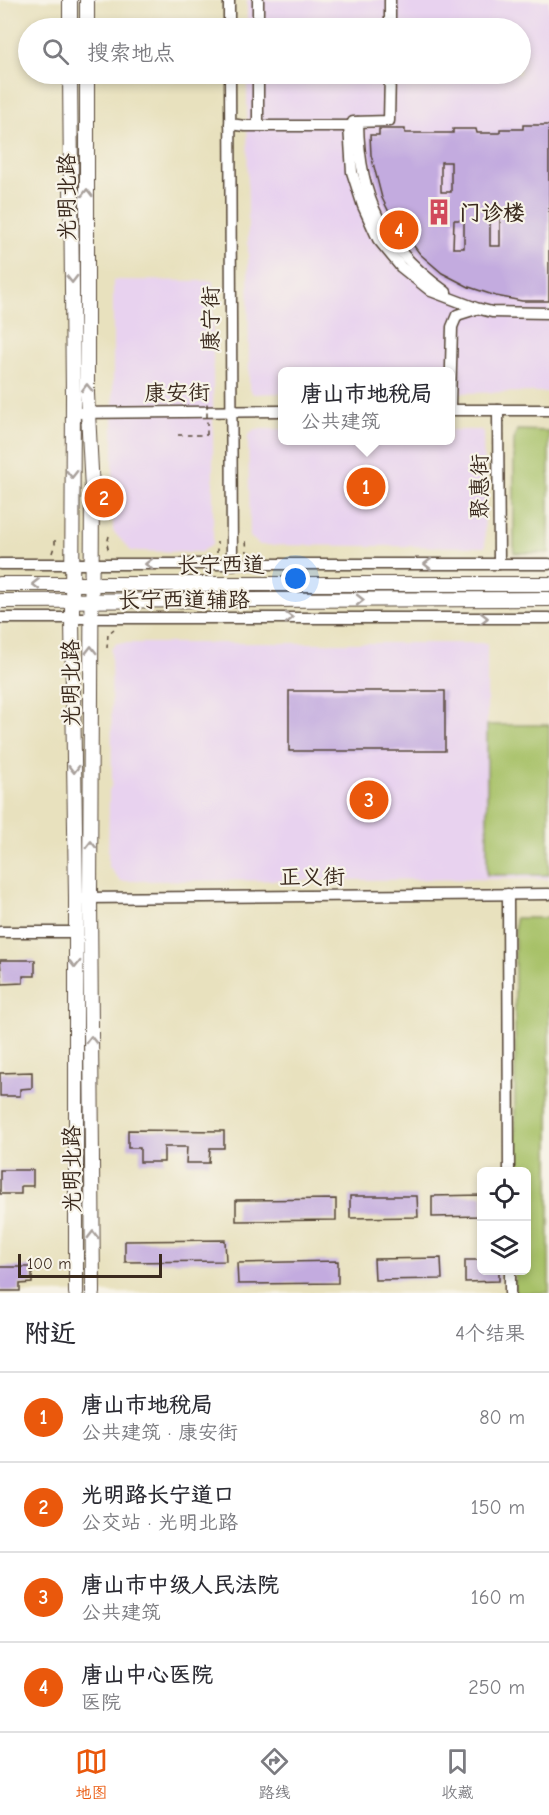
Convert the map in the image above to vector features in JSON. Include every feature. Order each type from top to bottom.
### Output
[{"type":"main road","points":[[70,0],[70,18]]},
{"type":"main road","points":[[87,0],[87,18]]},
{"type":"main road","name":"光明北路","points":[[70,84],[72,619],[76,898],[76,1293]]},
{"type":"main road","name":"光明北路","points":[[87,84],[87,394],[92,489],[90,898],[93,1293]]},
{"type":"main road","name":"长宁西道","points":[[0,584],[549,584]]},
{"type":"main road","name":"长宁西道","points":[[0,601],[549,599]]},
{"type":"street","points":[[229,0],[229,18]]},
{"type":"street","points":[[258,0],[258,18]]},
{"type":"street","points":[[390,0],[390,18]]},
{"type":"street","name":"康宁街","points":[[230,84],[232,565]]},
{"type":"street","points":[[258,84],[258,122]]},
{"type":"street","points":[[230,124],[245,126],[353,124],[389,120],[390,84]]},
{"type":"street","points":[[230,124],[258,122],[353,124]]},
{"type":"street","points":[[353,124],[366,187],[383,229],[410,264],[460,303],[492,312],[549,313]]},
{"type":"street","points":[[447,367],[448,330],[460,303]]},
{"type":"street","points":[[451,367],[452,327],[458,315],[476,308]]},
{"type":"street","points":[[455,410],[549,410]]},
{"type":"street","name":"聚惠街","points":[[498,410],[499,564]]},
{"type":"street","name":"康安街","points":[[72,414],[278,411]]},
{"type":"street","name":"长宁西道辅路","points":[[0,564],[549,564]]},
{"type":"street","name":"长宁西道辅路","points":[[0,618],[92,620],[126,618],[549,618]]},
{"type":"street","points":[[508,894],[509,1167]]},
{"type":"street","name":"正义街","points":[[76,898],[549,894]]},
{"type":"street","points":[[0,932],[75,932]]},
{"type":"street","points":[[510,1275],[510,1293]]},
{"type":"path","points":[[178,391],[207,391],[207,435],[178,435]]},
{"type":"path","points":[[40,563],[54,550],[55,536]]},
{"type":"path","points":[[109,536],[107,544],[110,553]]},
{"type":"path","points":[[107,648],[108,634],[126,618]]},
{"type":"shaded area","points":[[247,0],[549,0],[549,392],[455,393],[455,367],[278,367],[278,393],[253,394],[249,387],[247,84],[531,84],[531,18],[247,18]]},
{"type":"shaded area","points":[[113,280],[213,281],[213,543],[202,552],[131,551],[113,531]]},
{"type":"shaded area","points":[[254,429],[278,429],[278,445],[455,445],[455,430],[483,430],[485,547],[260,545],[250,537],[248,436]]},
{"type":"shaded area","points":[[117,643],[487,643],[487,725],[549,725],[549,879],[121,881],[108,866],[109,791],[112,784],[111,649]]},
{"type":"green space","points":[[517,430],[549,431],[549,553],[514,553],[514,440]]},
{"type":"green space","points":[[487,725],[549,725],[549,875],[487,875]]},
{"type":"green space","points":[[515,918],[549,918],[549,1293],[515,1293],[515,1275],[531,1275],[531,1167],[515,1167]]},
{"type":"building","name":"门诊楼","points":[[523,125],[549,125],[549,301],[522,301],[496,296],[469,287],[442,273],[420,254],[391,216],[382,198],[371,155],[370,135],[379,135],[379,129],[405,129],[405,133],[453,133],[453,129],[476,129],[477,133],[500,133],[500,129],[523,129]],"holes":[[[441,162],[451,162],[451,192],[441,192]],[[500,207],[500,246],[490,246],[490,208]],[[454,220],[464,220],[464,248],[453,248]]]},
{"type":"building","points":[[289,691],[445,691],[445,751],[289,751]]},
{"type":"building","points":[[0,960],[35,960],[35,976],[23,976],[23,983],[2,984]]},
{"type":"building","points":[[32,1072],[32,1088],[20,1089],[20,1096],[0,1096],[0,1073]]},
{"type":"building","points":[[128,1130],[224,1131],[224,1148],[210,1148],[209,1163],[186,1163],[187,1147],[164,1147],[164,1162],[140,1162],[140,1148],[128,1148]]},
{"type":"building","points":[[0,1170],[33,1170],[33,1186],[21,1186],[21,1194],[0,1194]]},
{"type":"building","points":[[477,1195],[477,1216],[432,1217],[432,1196]]},
{"type":"building","points":[[350,1196],[417,1196],[418,1217],[350,1218]]},
{"type":"building","points":[[336,1199],[336,1220],[236,1221],[236,1200]]},
{"type":"building","points":[[225,1240],[226,1261],[125,1262],[125,1241]]},
{"type":"building","points":[[441,1258],[442,1279],[375,1280],[374,1259]]},
{"type":"building","points":[[465,1260],[477,1260],[477,1275],[499,1275],[499,1281],[465,1282]]},
{"type":"building","points":[[338,1261],[338,1283],[238,1284],[237,1263]]},
{"type":"building","points":[[0,1267],[32,1267],[32,1283],[20,1284],[20,1291],[0,1291]]},
{"type":"place","name":"门诊楼","points":[[439,212]]},
{"type":"place","name":"唐山中心医院","points":[[399,230]]},
{"type":"place","name":"唐山市地税局","points":[[366,487]]},
{"type":"place","name":"光明路长宁道口","points":[[104,498]]},
{"type":"place","name":"唐山市中级人民法院","points":[[369,800]]}]
